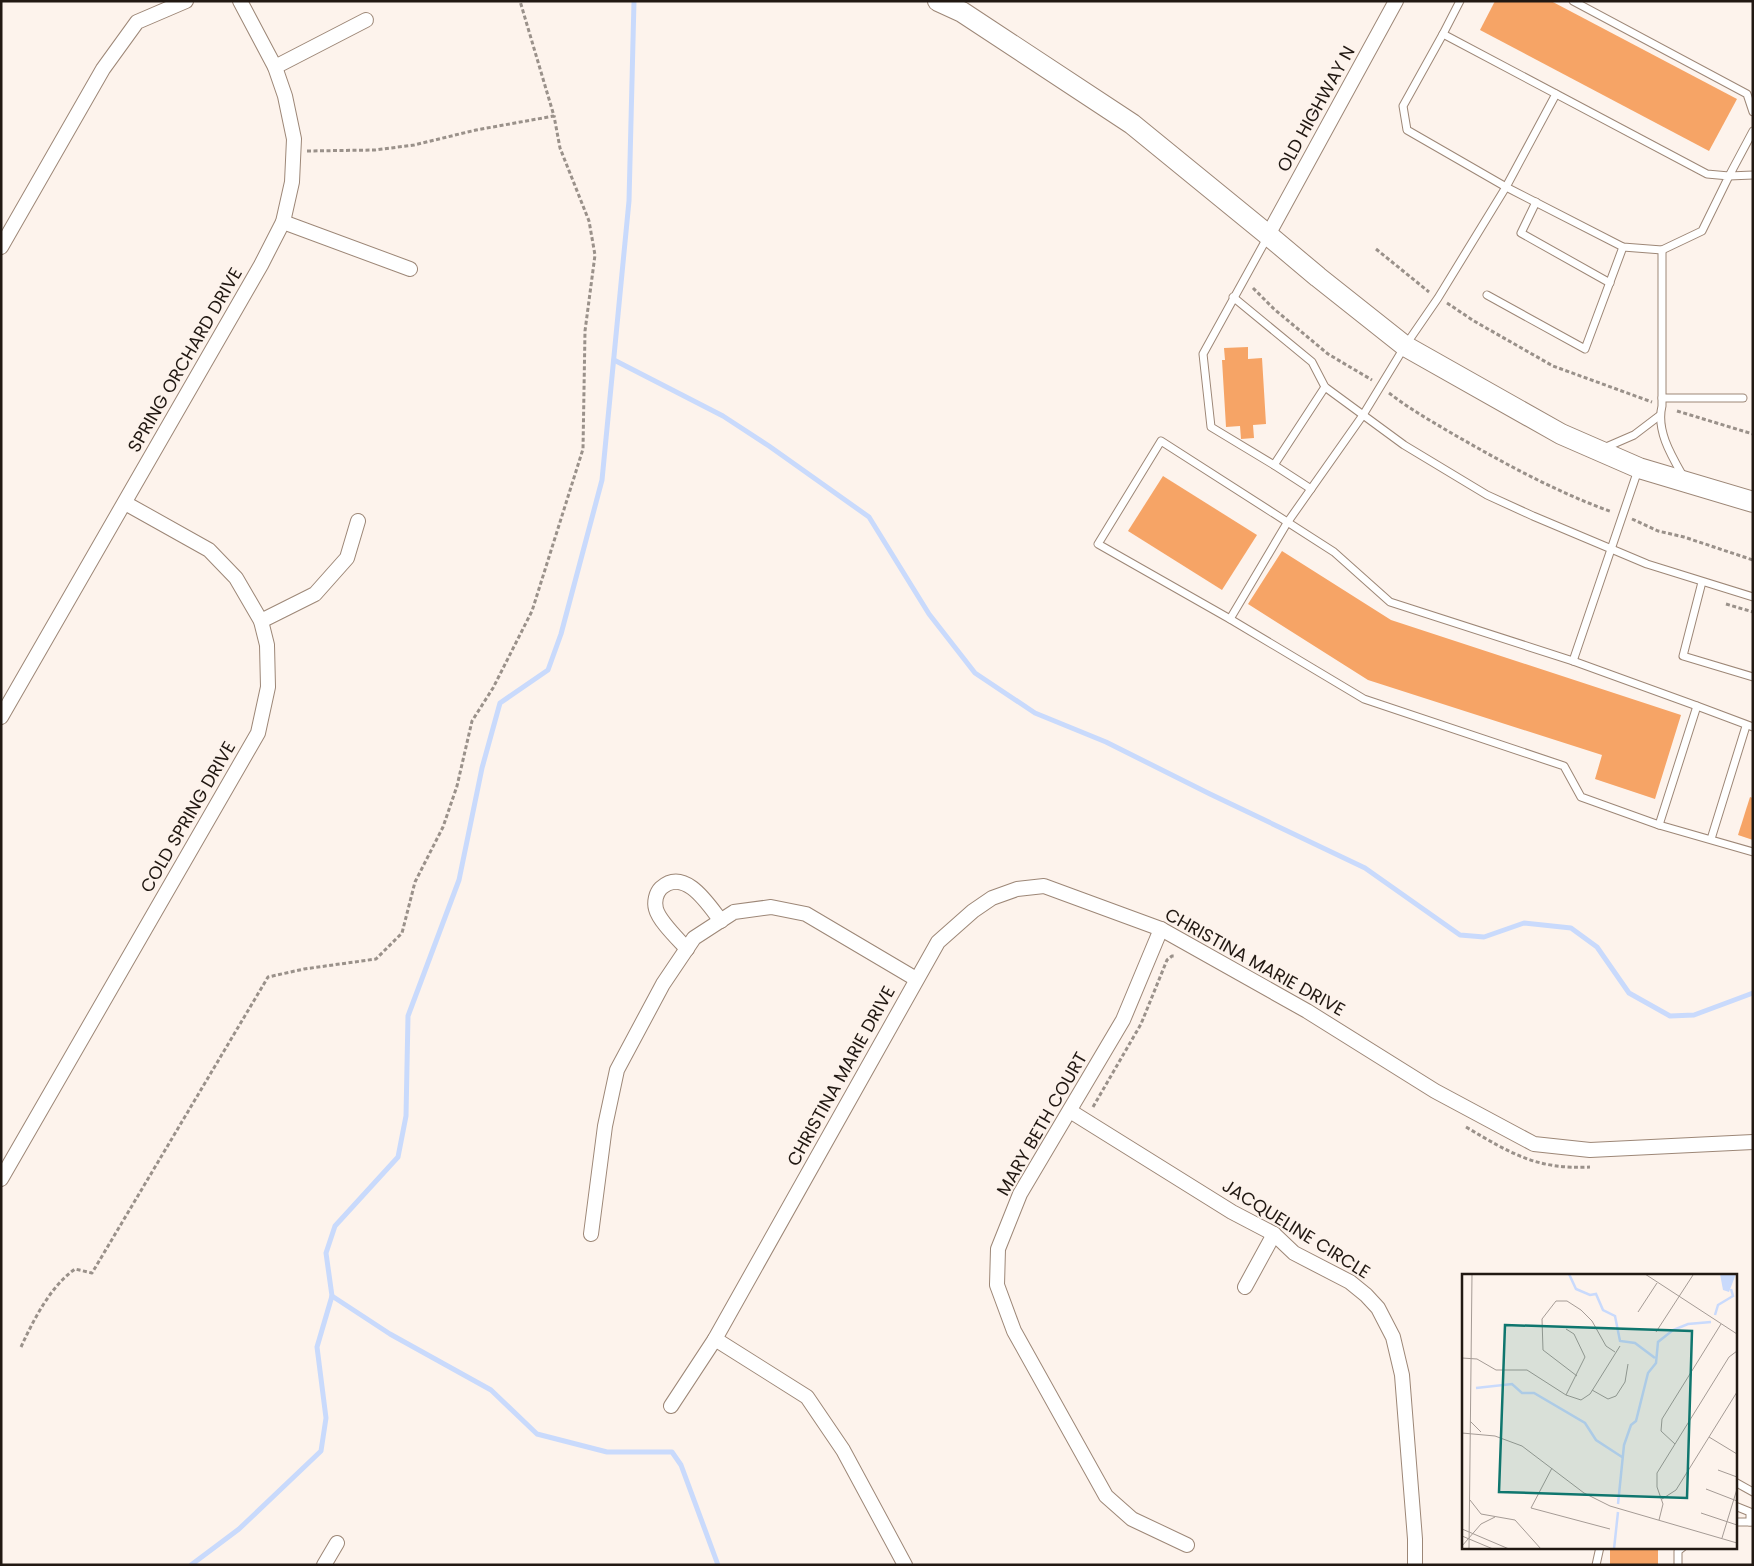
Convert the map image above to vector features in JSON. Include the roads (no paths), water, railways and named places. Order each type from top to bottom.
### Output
[{"type":"main road","points":[[938,1],[962,12],[1132,124],[1405,346],[1561,434],[1639,468],[1753,502]]},
{"type":"street","points":[[1,247],[103,69],[137,22],[186,1]]},
{"type":"street","name":"SPRING ORCHARD DRIVE","points":[[1,717],[261,265],[283,222],[292,182],[294,139],[285,96],[275,67],[240,1]]},
{"type":"street","name":"OLD HIGHWAY N","points":[[1268,235],[1396,1]]},
{"type":"street","points":[[275,67],[366,20]]},
{"type":"street","points":[[283,222],[410,269]]},
{"type":"street","name":"COLD SPRING DRIVE","points":[[1,1179],[258,733],[268,687],[267,646],[261,621],[236,578],[208,550],[125,503]]},
{"type":"street","points":[[261,621],[315,594],[347,558],[358,521]]},
{"type":"street","points":[[687,949],[656,910],[655,900],[658,891],[664,886],[674,882],[684,883],[702,897],[721,921]]},
{"type":"street","name":"CHRISTINA MARIE DRIVE","points":[[671,1406],[715,1339],[938,942],[973,911],[992,898],[1017,889],[1044,886],[1162,929],[1307,1011],[1436,1092],[1534,1144],[1590,1150],[1753,1142]]},
{"type":"street","points":[[591,1234],[605,1126],[617,1070],[663,984],[694,938],[734,912],[772,907],[806,914],[916,979]]},
{"type":"street","name":"MARY BETH COURT","points":[[1162,929],[1123,1020],[1020,1194],[998,1249],[997,1285],[1014,1331],[1106,1496],[1132,1518],[1187,1545]]},
{"type":"street","name":"JACQUELINE CIRCLE","points":[[1070,1111],[1232,1212],[1274,1234],[1294,1253],[1350,1282],[1378,1308],[1393,1337],[1402,1375],[1415,1539],[1415,1565]]},
{"type":"street","points":[[1245,1288],[1274,1234]]},
{"type":"street","points":[[715,1339],[806,1398],[843,1450],[905,1565]]},
{"type":"street","points":[[324,1565],[337,1543]]},
{"type":"lane","points":[[1460,1],[1403,106],[1407,130],[1506,187],[1623,248],[1662,250],[1702,231],[1753,132]]},
{"type":"lane","points":[[1574,1],[1747,94],[1753,112]]},
{"type":"lane","points":[[1443,34],[1707,174],[1729,176],[1753,175]]},
{"type":"lane","points":[[1230,619],[1287,523],[1363,415],[1405,346],[1438,298],[1506,187],[1556,94]]},
{"type":"lane","points":[[1536,202],[1521,233],[1610,282]]},
{"type":"lane","points":[[1268,235],[1203,354],[1211,427],[1311,489]]},
{"type":"lane","points":[[1487,295],[1585,350],[1623,248]]},
{"type":"lane","points":[[1662,250],[1662,402],[1659,416],[1666,442],[1687,483]]},
{"type":"lane","points":[[1233,297],[1312,362],[1325,387],[1404,445],[1487,495],[1647,564],[1753,597]]},
{"type":"lane","points":[[1274,465],[1325,387]]},
{"type":"lane","points":[[1662,402],[1743,398]]},
{"type":"lane","points":[[1597,450],[1634,435],[1659,416]]},
{"type":"lane","points":[[1711,839],[1749,727],[1573,661],[1390,602],[1334,552],[1161,441],[1098,544],[1230,619],[1364,699],[1564,766],[1582,797],[1660,825],[1753,852]]},
{"type":"lane","points":[[1573,661],[1639,468]]},
{"type":"lane","points":[[1702,582],[1683,656],[1753,677]]},
{"type":"lane","points":[[1660,825],[1697,706]]},
{"type":"lane","points":[[1736,1483],[1753,1492]]},
{"type":"lane","points":[[1736,1506],[1750,1512],[1751,1522],[1736,1522]]},
{"type":"lane","points":[[1596,1565],[1600,1548]]},
{"type":"lane","points":[[1678,1565],[1678,1551],[1682,1548]]},
{"type":"waterway","points":[[191,1565],[239,1529],[321,1451],[326,1418],[317,1347],[332,1296],[326,1253],[335,1226],[398,1157],[406,1116],[408,1016],[459,880],[482,768],[500,703],[548,670],[561,634],[602,480],[629,201],[634,1]]},
{"type":"waterway","points":[[614,360],[723,416],[869,517],[929,614],[975,673],[1035,713],[1106,742],[1365,868],[1460,935],[1484,937],[1524,923],[1571,928],[1597,947],[1629,993],[1670,1016],[1694,1015],[1753,993]]},
{"type":"waterway","points":[[332,1296],[390,1334],[491,1390],[537,1434],[607,1452],[672,1452],[681,1465],[718,1565]]}]
